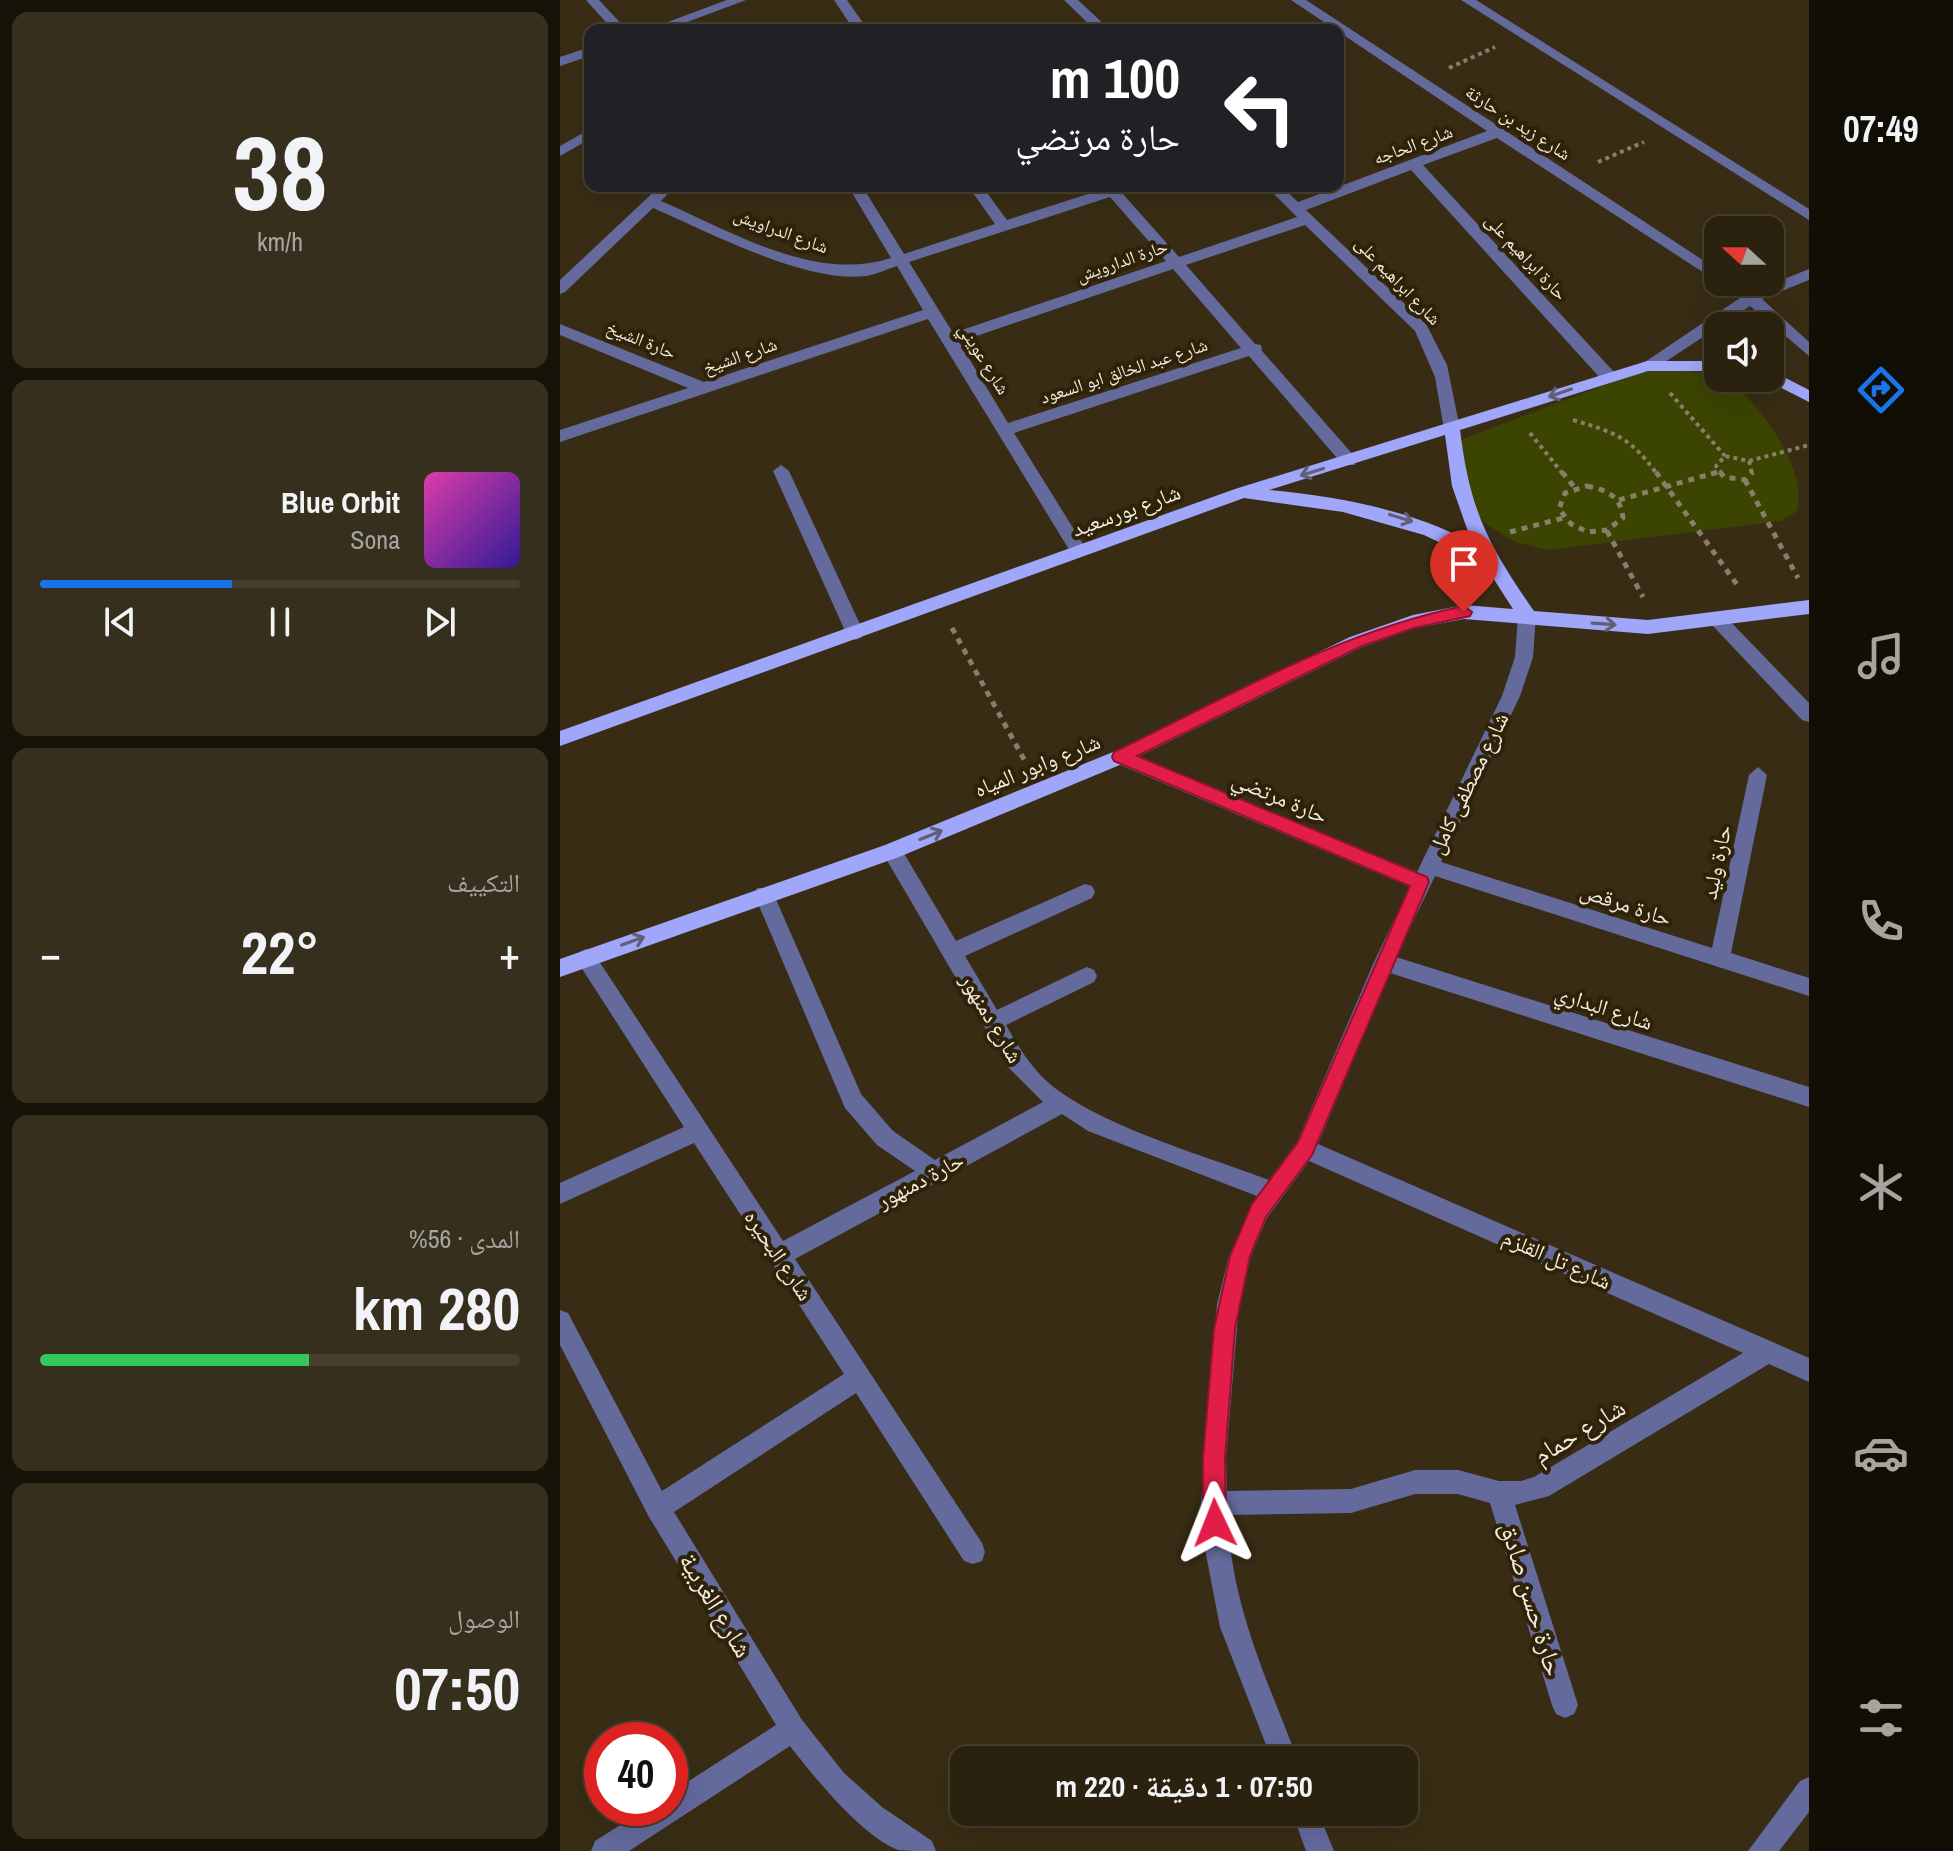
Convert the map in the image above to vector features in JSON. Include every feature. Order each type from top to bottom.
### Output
[{"type":"main road","name":"شارع بورسعيد","points":[[560,739],[1241,493],[1452,429],[1608,376],[1647,366],[1704,366]]},
{"type":"main road","points":[[1784,377],[1809,383]]},
{"type":"main road","points":[[1784,382],[1809,397]]},
{"type":"main road","points":[[1452,429],[1461,498],[1477,541],[1527,615],[1586,623],[1659,626],[1719,621],[1809,607]]},
{"type":"main road","points":[[1241,493],[1384,513],[1421,524],[1487,559]]},
{"type":"main road","name":"شارع وابور المياه","points":[[560,968],[892,851],[1041,790],[1120,757],[1356,642],[1399,627],[1464,612],[1527,615]]},
{"type":"street","points":[[592,0],[614,24]]},
{"type":"street","points":[[693,24],[740,0]]},
{"type":"street","points":[[840,0],[857,24]]},
{"type":"street","points":[[1070,0],[1096,24]]},
{"type":"street","name":"شارع زيد بن حارثة","points":[[1297,0],[1327,24]]},
{"type":"street","points":[[1467,0],[1809,215]]},
{"type":"street","name":"شارع زيد بن حارثة","points":[[1344,35],[1704,268]]},
{"type":"street","points":[[560,62],[584,53]]},
{"type":"street","name":"شارع الحاجه","points":[[1302,214],[1414,164],[1496,133]]},
{"type":"street","points":[[560,152],[584,137]]},
{"type":"street","name":"حارة ابراهيم على","points":[[1414,164],[1608,376]]},
{"type":"street","points":[[560,289],[662,192]]},
{"type":"street","name":"شارع عويني","points":[[859,192],[1079,552]]},
{"type":"street","points":[[979,192],[1004,226]]},
{"type":"street","name":"شارع الدراويش","points":[[651,202],[831,271],[866,271],[1109,192]]},
{"type":"street","points":[[1124,192],[1178,263],[1349,461]]},
{"type":"street","name":"شارع ابراهيم على","points":[[1279,192],[1421,328],[1438,355],[1446,380],[1452,429]]},
{"type":"street","name":"حارة الدارويش","points":[[949,340],[1178,263],[1302,214]]},
{"type":"street","points":[[1647,366],[1751,298],[1809,274]]},
{"type":"street","points":[[1748,296],[1809,351]]},
{"type":"street","name":"شارع الشيخ","points":[[560,436],[932,312]]},
{"type":"street","name":"حارة الشيخ","points":[[560,329],[706,389]]},
{"type":"street","name":"شارع عبد الخالق ابو السعود","points":[[1004,430],[1255,349]]},
{"type":"street","points":[[781,471],[855,633]]},
{"type":"street","name":"شارع مصطفى كامل","points":[[1280,1746],[1233,1627],[1216,1544],[1213,1503],[1215,1443],[1228,1304],[1240,1256],[1271,1191],[1305,1149],[1384,962],[1519,677],[1527,615]]},
{"type":"street","points":[[1719,621],[1809,715]]},
{"type":"street","name":"حارة مرتضي","points":[[1120,757],[1424,874]]},
{"type":"street","name":"حارة وليد","points":[[1720,959],[1758,775]]},
{"type":"street","name":"شارع دمنهور","points":[[892,851],[992,1022],[1028,1076],[1060,1104],[1096,1124],[1271,1191]]},
{"type":"street","name":"حارة مرقص","points":[[1424,874],[1809,987]]},
{"type":"street","points":[[953,952],[1085,892]]},
{"type":"street","points":[[764,894],[853,1101],[885,1138],[935,1172]]},
{"type":"street","name":"شارع البحيره","points":[[586,958],[973,1552]]},
{"type":"street","name":"شارع البداري","points":[[1384,962],[1809,1097]]},
{"type":"street","points":[[992,1022],[1087,976]]},
{"type":"street","name":"حارة دمنهور","points":[[780,1255],[1060,1104]]},
{"type":"street","points":[[560,1194],[698,1131]]},
{"type":"street","name":"شارع تل القلزم","points":[[1305,1149],[1809,1370]]},
{"type":"street","name":"شارع الغربية","points":[[562,1329],[658,1508],[793,1729],[835,1782],[873,1816],[922,1851]]},
{"type":"street","name":"شارع حمام","points":[[1213,1503],[1351,1501],[1415,1482],[1437,1481],[1499,1493],[1521,1493],[1540,1487],[1767,1352]]},
{"type":"street","points":[[658,1508],[860,1377]]},
{"type":"street","name":"حارة حسن صادق","points":[[1499,1493],[1565,1705]]},
{"type":"street","points":[[605,1851],[793,1729]]},
{"type":"street","points":[[1762,1851],[1809,1790]]},
{"type":"street","points":[[1310,1826],[1320,1851]]},
{"type":"path","points":[[1419,81],[1522,35]]},
{"type":"path","points":[[1564,177],[1672,129]]},
{"type":"path","points":[[1647,366],[1725,456],[1749,461],[1809,445]]},
{"type":"path","points":[[1516,408],[1617,433],[1637,446],[1758,615]]},
{"type":"path","points":[[1516,408],[1575,488]]},
{"type":"path","points":[[1718,472],[1718,460],[1725,456]]},
{"type":"path","points":[[1619,500],[1718,472],[1732,481],[1745,480],[1753,473],[1749,461]]},
{"type":"path","points":[[1745,480],[1802,585]]},
{"type":"path","points":[[1575,488],[1599,488],[1619,500],[1623,518],[1607,531],[1582,531],[1563,518],[1560,500],[1575,488]]},
{"type":"path","points":[[1477,541],[1563,518]]},
{"type":"path","points":[[1607,531],[1659,626]]},
{"type":"path","points":[[938,603],[1041,790]]},
{"type":"green space","points":[[1668,369],[1699,372],[1704,373],[1704,392],[1742,392],[1767,421],[1789,458],[1799,494],[1797,510],[1781,521],[1548,550],[1516,542],[1498,532],[1461,498],[1451,469],[1454,454],[1463,439],[1633,374]]},
{"type":"route","points":[[1215,1523],[1214,1458],[1224,1329],[1240,1256],[1271,1191],[1305,1149],[1420,882],[1120,757],[1356,642],[1413,622],[1464,612]]}]
